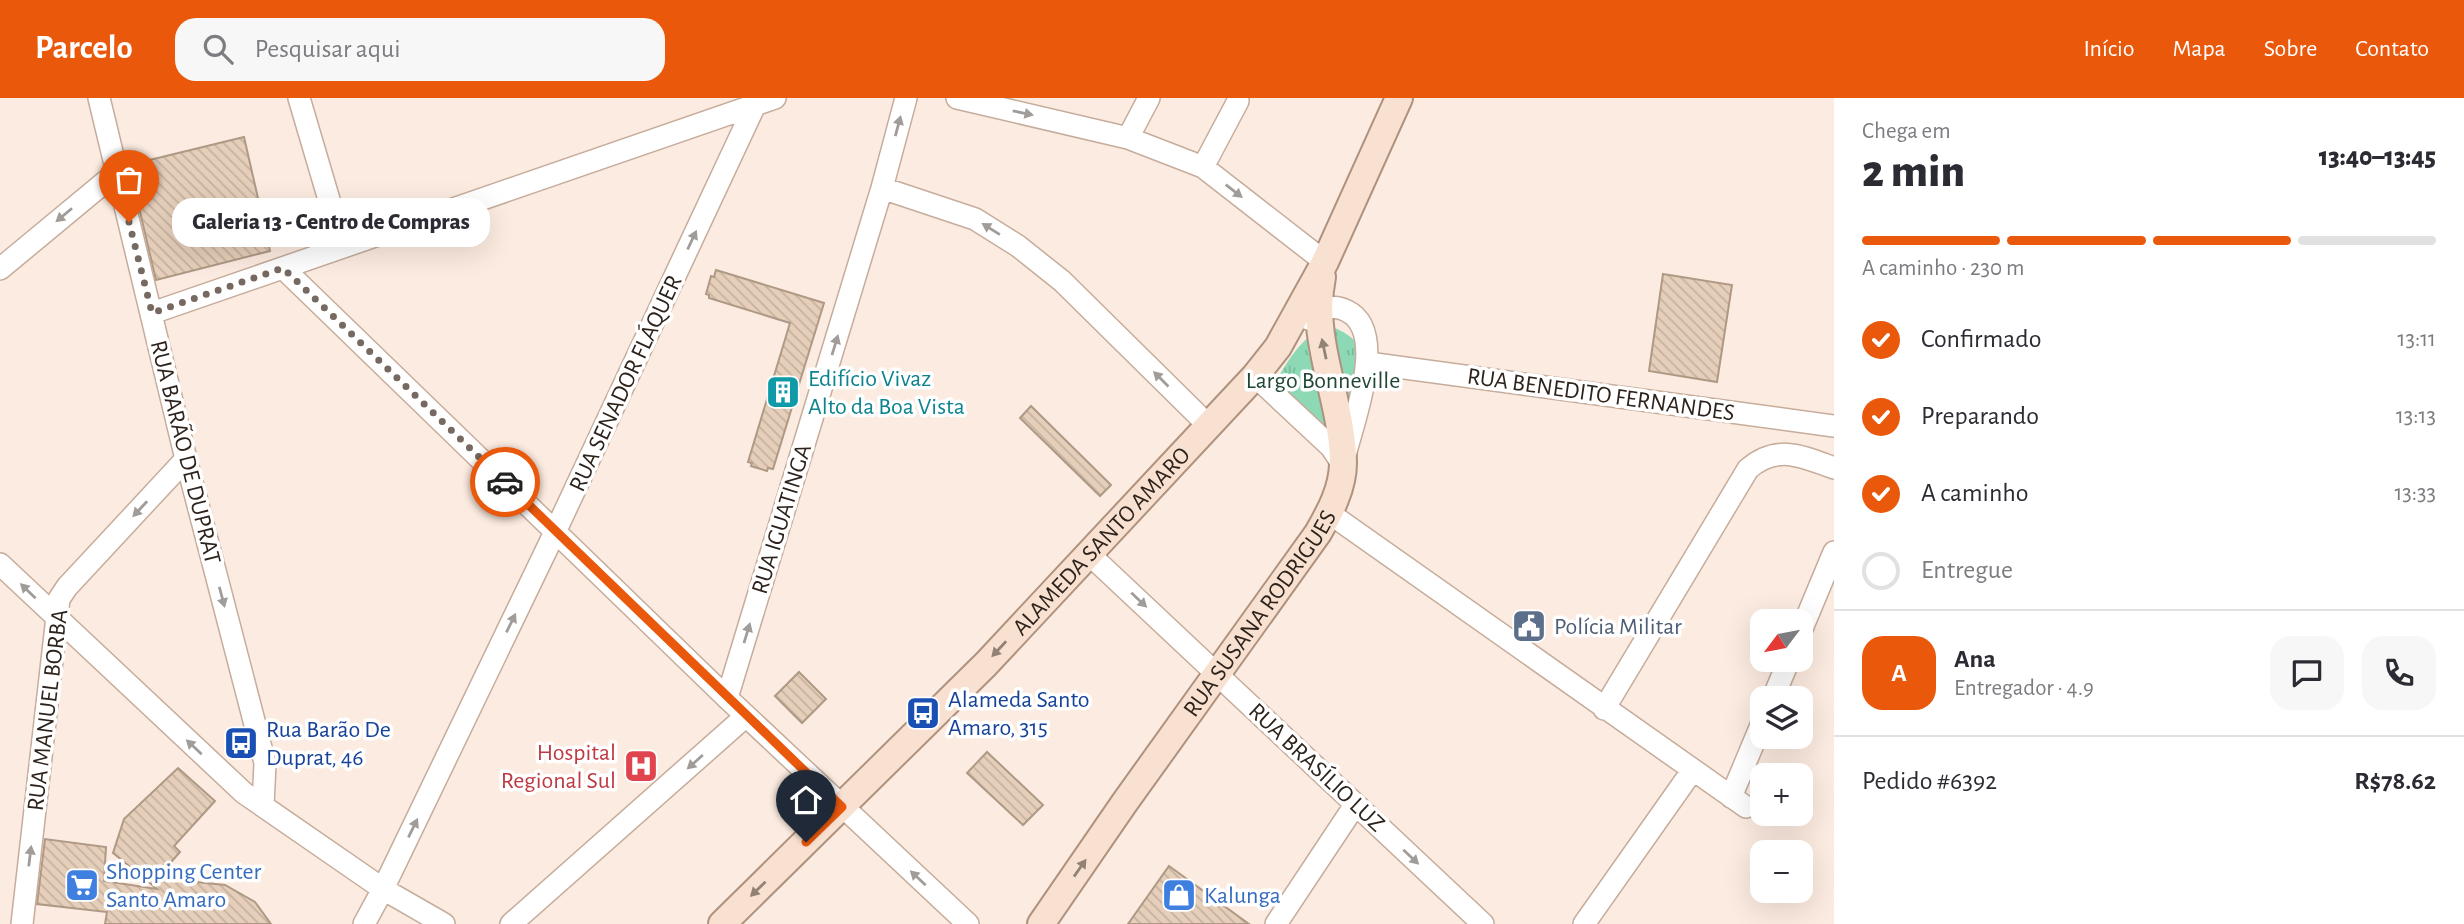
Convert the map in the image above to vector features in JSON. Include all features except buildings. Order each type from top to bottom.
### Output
[{"type":"main road","name":"ALAMEDA SANTO AMARO","points":[[722,924],[986,664],[1255,376],[1278,347],[1325,262],[1399,98]]},
{"type":"main road","name":"RUA SUSANA RODRIGUES","points":[[1041,924],[1318,533],[1329,513],[1338,491],[1343,465],[1339,424],[1318,312],[1318,296],[1325,262]]},
{"type":"street","name":"RUA BARÃO DE DUPRAT","points":[[99,98],[186,460],[265,763],[263,806]]},
{"type":"street","points":[[299,98],[343,247]]},
{"type":"street","name":"RUA IGUATINGA","points":[[727,698],[882,188],[906,98]]},
{"type":"street","points":[[957,98],[1128,138],[1203,167],[1325,262]]},
{"type":"street","points":[[1128,138],[1149,98]]},
{"type":"street","points":[[152,313],[765,101]]},
{"type":"street","name":"RUA SENADOR FLÁQUER","points":[[364,924],[765,101]]},
{"type":"street","points":[[1203,167],[1238,101]]},
{"type":"street","points":[[0,269],[117,172]]},
{"type":"street","points":[[882,188],[975,219],[1018,246],[1062,281],[1209,427]]},
{"type":"street","points":[[283,268],[727,698],[968,924]]},
{"type":"street","points":[[1278,347],[1318,312],[1332,306],[1355,315],[1364,330],[1368,363],[1343,465]]},
{"type":"street","name":"RUA BENEDITO FERNANDES","points":[[1368,363],[1834,426]]},
{"type":"street","points":[[1255,376],[1331,447],[1343,465]]},
{"type":"street","points":[[1604,709],[1748,469],[1759,459],[1774,453],[1802,456],[1834,468]]},
{"type":"street","name":"RUA MANUEL BORBA","points":[[22,924],[59,599],[67,587],[186,460]]},
{"type":"street","points":[[1329,513],[1739,802],[1754,749]]},
{"type":"street","points":[[1810,609],[1834,552]]},
{"type":"street","name":"RUA BRASÍLIO LUZ","points":[[1088,554],[1483,924]]},
{"type":"street","points":[[0,565],[244,793],[383,889],[444,924]]},
{"type":"street","points":[[511,924],[746,716]]},
{"type":"street","points":[[1584,924],[1692,771]]},
{"type":"street","points":[[1276,924],[1355,805]]},
{"type":"green space","name":"Largo Bonneville","points":[[1330,326],[1353,339],[1363,356],[1362,376],[1342,453],[1270,390],[1302,343],[1319,330]]},
{"type":"way so far","points":[[129,222],[152,313],[283,268],[505,482]]},
{"type":"place","name":"Galeria 13 - Centro de Compras","points":[[129,222]]},
{"type":"place","name":"Edifício Vivaz Alto da Boa Vista","points":[[783,392]]},
{"type":"place","name":"Polícia Militar","points":[[1529,626]]},
{"type":"place","name":"Alameda Santo Amaro, 315","points":[[923,713]]},
{"type":"place","name":"Rua Barão De Duprat, 46","points":[[241,743]]},
{"type":"place","name":"Hospital Regional Sul","points":[[641,766]]},
{"type":"place","name":"Shopping Center Santo Amaro","points":[[82,885]]},
{"type":"place","name":"Kalunga","points":[[1179,895]]},
{"type":"route","points":[[505,482],[842,807],[806,842]]}]
